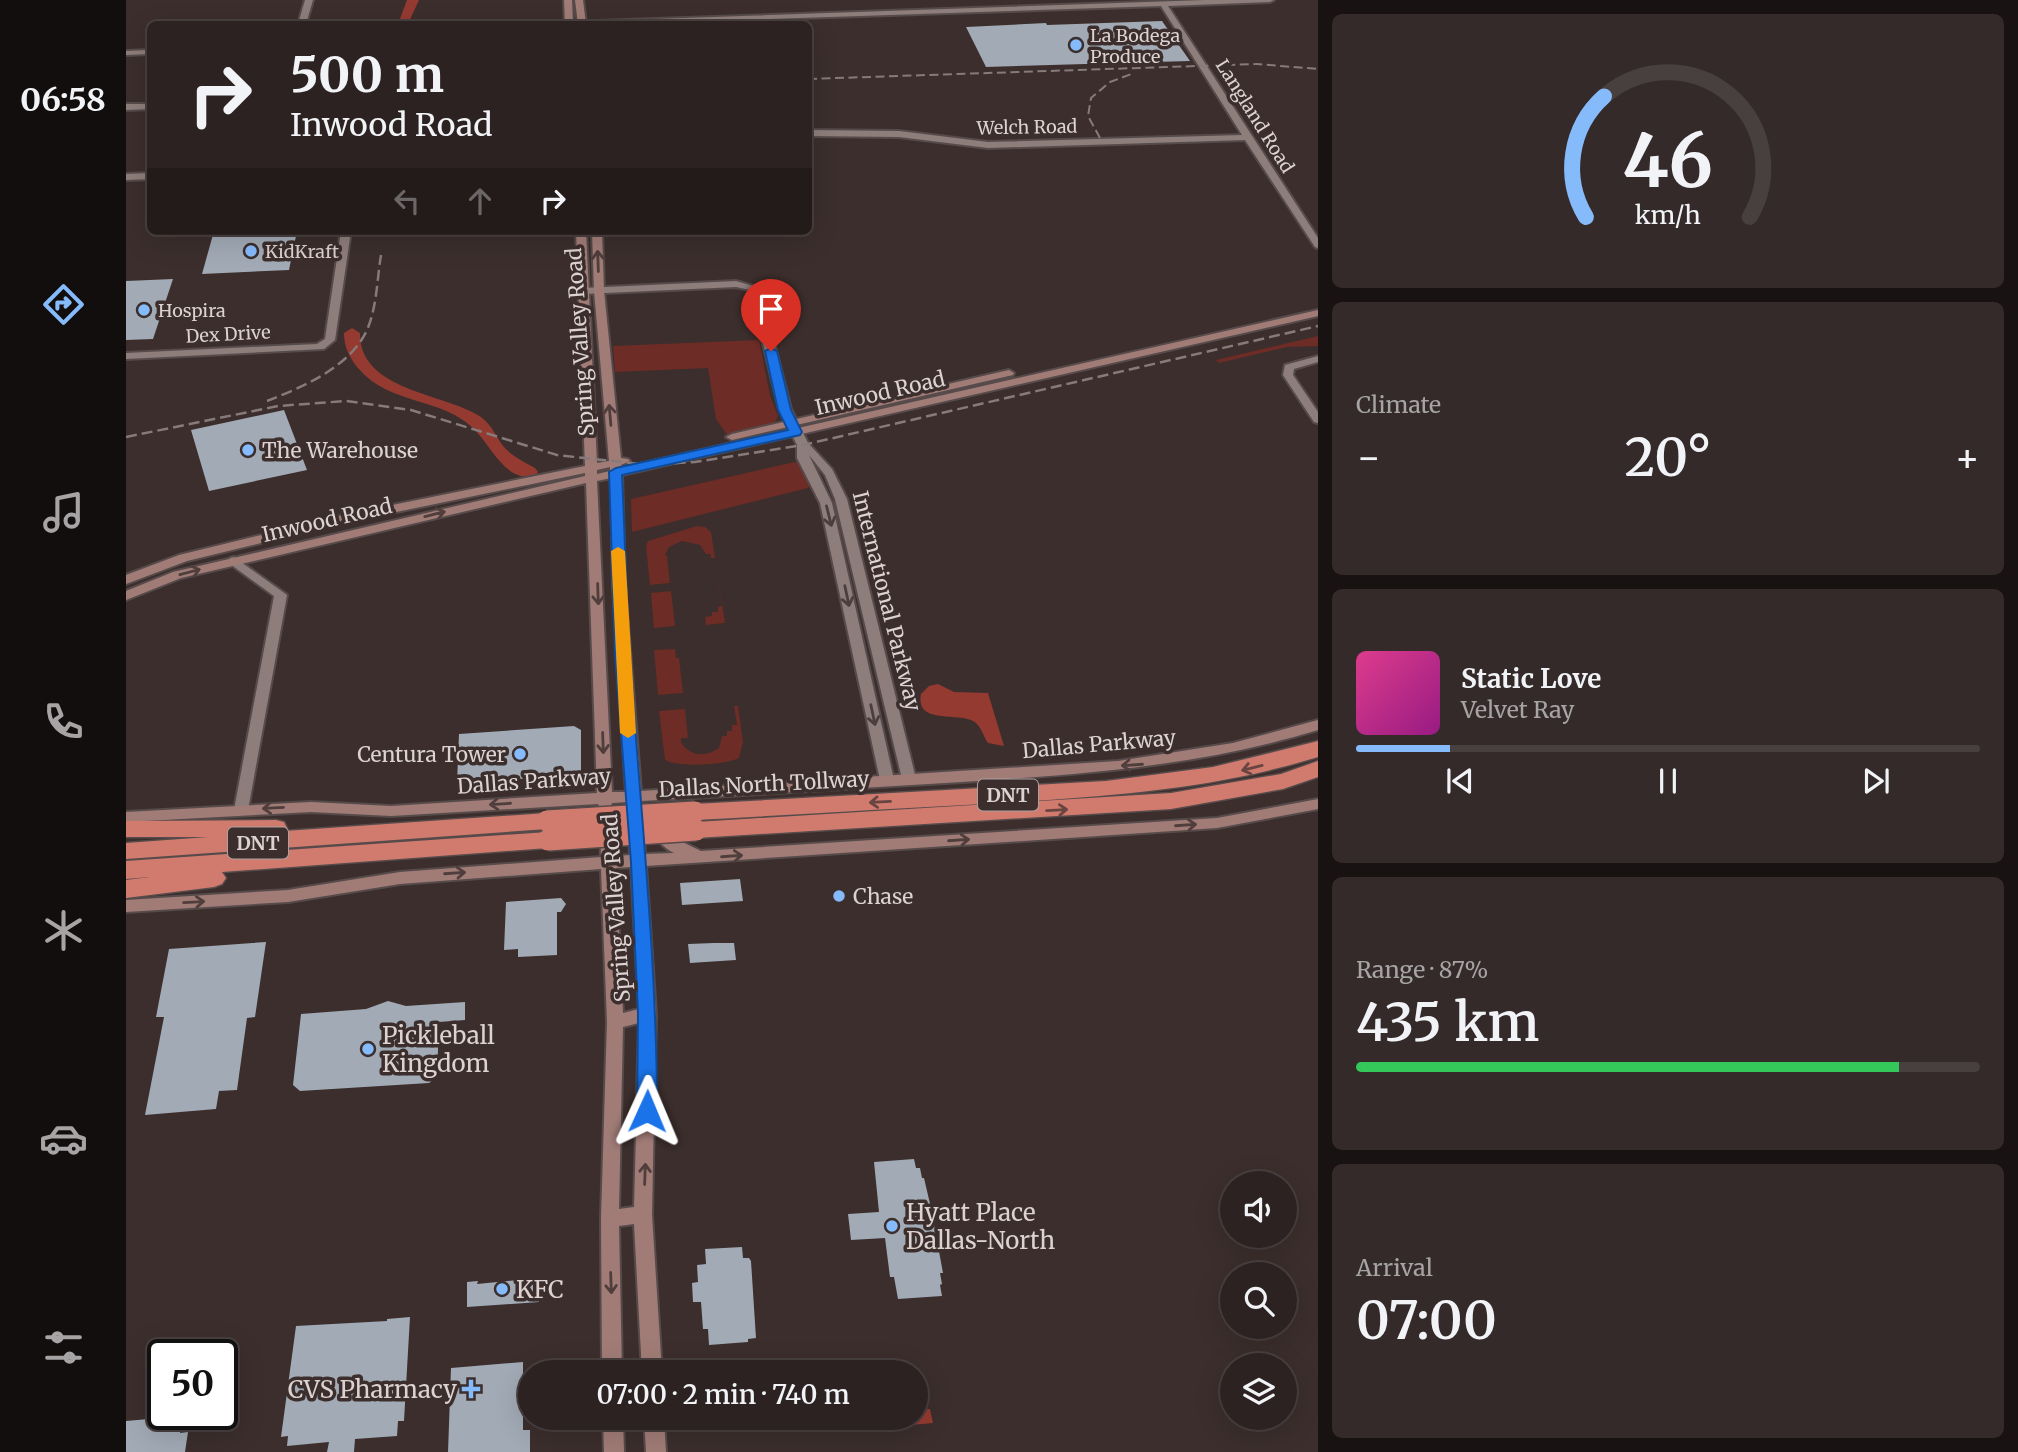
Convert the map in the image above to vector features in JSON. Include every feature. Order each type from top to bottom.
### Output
[{"type":"highway","name":"Dallas North Tollway","points":[[126,870],[390,842],[547,831],[693,812],[1106,789],[1170,783],[1232,773],[1318,749]]},
{"type":"highway","name":"Dallas North Tollway","points":[[693,812],[1171,801],[1271,783],[1318,769]]},
{"type":"highway","points":[[126,829],[298,828],[390,842]]},
{"type":"highway","name":"Dallas North Tollway","points":[[126,851],[390,842]]},
{"type":"highway","points":[[126,889],[348,864],[390,842]]},
{"type":"main road","points":[[568,0],[569,21]]},
{"type":"main road","points":[[579,0],[582,21]]},
{"type":"main road","name":"Spring Valley Road","points":[[581,235],[615,1022],[610,1218],[612,1360]]},
{"type":"main road","name":"Spring Valley Road","points":[[597,235],[599,291],[615,468],[619,586],[648,1014],[643,1215],[651,1360]]},
{"type":"main road","name":"Inwood Road","points":[[126,596],[231,554],[406,505],[796,433],[1001,380],[1225,329],[1318,304]]},
{"type":"main road","name":"Inwood Road","points":[[1225,329],[1318,313]]},
{"type":"main road","points":[[587,350],[605,349]]},
{"type":"main road","name":"Inwood Road","points":[[126,580],[183,558],[231,554],[411,520],[593,472]]},
{"type":"main road","points":[[406,505],[411,520]]},
{"type":"main road","points":[[595,522],[603,528],[605,536],[617,538]]},
{"type":"main road","points":[[596,549],[608,554],[619,586]]},
{"type":"main road","name":"Dallas Parkway","points":[[126,817],[311,807],[391,811],[633,796],[693,812],[887,780],[1146,764],[1261,743],[1318,725]]},
{"type":"main road","points":[[693,812],[675,796],[657,811],[656,822],[661,837],[670,844],[702,858]]},
{"type":"main road","points":[[526,802],[567,809],[577,817],[580,834],[569,857],[560,862],[526,868]]},
{"type":"main road","points":[[126,906],[288,896],[400,877],[1217,823],[1318,804]]},
{"type":"main road","points":[[615,1022],[648,1014]]},
{"type":"main road","points":[[610,1218],[643,1215]]},
{"type":"main road","points":[[613,1430],[614,1452]]},
{"type":"main road","points":[[655,1430],[656,1452]]},
{"type":"street","points":[[126,0],[137,0]]},
{"type":"street","points":[[303,21],[309,0]]},
{"type":"street","points":[[674,21],[1270,0]]},
{"type":"street","name":"Langland Road","points":[[1164,5],[1206,66],[1247,136],[1318,245]]},
{"type":"street","points":[[126,53],[147,52]]},
{"type":"street","points":[[126,107],[147,107]]},
{"type":"street","name":"Welch Road","points":[[812,133],[899,134],[988,145],[1247,136]]},
{"type":"street","points":[[126,177],[147,176]]},
{"type":"street","name":"Dex Drive","points":[[126,356],[317,347],[330,340],[345,235]]},
{"type":"street","name":"International Parkway","points":[[584,291],[752,285],[758,293],[785,410],[796,433],[803,458],[820,489],[831,524],[887,780]]},
{"type":"street","points":[[1318,359],[1289,368],[1288,375],[1318,420]]},
{"type":"street","name":"International Parkway","points":[[796,433],[824,464],[841,499],[909,779]]},
{"type":"street","points":[[231,554],[281,595],[241,810]]},
{"type":"shaded area","points":[[1318,336],[1318,346],[1287,347],[1219,363],[1216,360]]},
{"type":"shaded area","points":[[759,340],[770,395],[778,416],[774,424],[727,435],[716,419],[708,368],[615,372],[613,346]]},
{"type":"shaded area","points":[[799,461],[811,484],[808,488],[632,532],[631,499]]},
{"type":"shaded area","points":[[697,526],[705,527],[711,532],[715,558],[706,554],[700,545],[682,541],[669,547],[665,555],[670,583],[650,585],[646,546],[648,541]]},
{"type":"shaded area","points":[[715,558],[725,623],[706,625],[705,617],[712,616],[712,612],[718,612],[718,607],[722,606]]},
{"type":"shaded area","points":[[671,591],[675,626],[654,628],[651,593]]},
{"type":"shaded area","points":[[675,649],[676,658],[679,658],[683,693],[658,695],[654,650]]},
{"type":"shaded area","points":[[938,684],[954,692],[988,693],[1004,746],[988,743],[973,721],[939,716],[924,710],[921,694],[929,686]]},
{"type":"shaded area","points":[[734,706],[738,706],[743,742],[739,758],[702,765],[665,760],[659,711],[685,709],[688,738],[681,738],[681,742],[689,751],[704,754],[719,748],[722,736],[727,736],[727,731],[732,731],[732,725],[737,725]]},
{"type":"shaded area","points":[[930,1409],[933,1423],[928,1423]]},
{"type":"building","name":"La Bodega Produce","points":[[1162,21],[1190,61],[986,67],[966,27],[1046,23]]},
{"type":"building","name":"KidKraft","points":[[213,235],[296,235],[289,270],[202,274]]},
{"type":"building","name":"Hospira","points":[[173,279],[153,339],[126,340],[126,281]]},
{"type":"building","name":"The Warehouse","points":[[284,410],[307,470],[209,491],[191,430]]},
{"type":"building","name":"Centura Tower","points":[[574,726],[581,730],[581,775],[457,783],[459,734]]},
{"type":"building","points":[[740,879],[743,901],[682,905],[680,883]]},
{"type":"building","points":[[561,898],[566,904],[561,912],[557,912],[557,955],[518,957],[518,949],[504,950],[506,902]]},
{"type":"building","points":[[266,942],[255,1017],[247,1018],[237,1090],[219,1091],[216,1109],[145,1115],[164,1017],[156,1017],[169,949]]},
{"type":"building","points":[[734,943],[736,960],[690,963],[688,944]]},
{"type":"building","name":"Pickleball Kingdom","points":[[388,1001],[406,1006],[465,1002],[465,1020],[439,1022],[437,1077],[429,1083],[300,1091],[293,1085],[301,1014],[366,1009]]},
{"type":"building","name":"Hyatt Place Dallas-North","points":[[914,1159],[916,1168],[920,1168],[924,1178],[931,1208],[943,1273],[940,1273],[942,1296],[898,1299],[894,1277],[890,1277],[885,1238],[851,1240],[848,1214],[879,1212],[874,1162]]},
{"type":"building","points":[[742,1247],[743,1258],[749,1258],[751,1261],[756,1338],[748,1339],[748,1342],[709,1345],[708,1329],[703,1329],[701,1302],[693,1302],[692,1283],[698,1282],[697,1265],[706,1264],[705,1249]]},
{"type":"building","name":"KFC","points":[[538,1278],[539,1302],[467,1307],[467,1282],[478,1281],[477,1284]]},
{"type":"building","points":[[410,1317],[404,1421],[398,1421],[397,1436],[355,1439],[354,1452],[327,1452],[329,1442],[287,1446],[288,1436],[281,1437],[296,1326],[387,1321]]},
{"type":"building","points":[[518,1362],[518,1430],[530,1430],[530,1452],[448,1452],[451,1368]]},
{"type":"building","points":[[147,1419],[147,1430],[188,1432],[185,1452],[126,1452],[126,1421]]},
{"type":"waterway","points":[[404,21],[413,0]]},
{"type":"waterway","points":[[352,333],[353,346],[369,372],[397,390],[445,406],[475,421],[505,458],[529,472]]},
{"type":"railway","points":[[812,79],[1257,64],[1318,69]]},
{"type":"railway","points":[[1100,138],[1088,116],[1091,98],[1110,82],[1134,73]]},
{"type":"railway","points":[[267,401],[324,374],[349,355],[359,343],[373,312],[381,255]]},
{"type":"railway","points":[[126,437],[278,406],[346,401],[411,410],[557,455],[649,465],[695,462],[803,445],[1318,326]]},
{"type":"slow traffic","points":[[618,551],[628,733]]},
{"type":"place","name":"La Bodega Produce","points":[[1076,45]]},
{"type":"place","name":"KidKraft","points":[[251,251]]},
{"type":"place","name":"Hospira","points":[[144,310]]},
{"type":"place","name":"The Warehouse","points":[[248,450]]},
{"type":"place","name":"Centura Tower","points":[[520,754]]},
{"type":"place","name":"Chase","points":[[839,896]]},
{"type":"place","name":"Pickleball Kingdom","points":[[368,1049]]},
{"type":"place","name":"Hyatt Place Dallas-North","points":[[892,1226]]},
{"type":"place","name":"KFC","points":[[502,1289]]},
{"type":"place","name":"CVS Pharmacy","points":[[471,1389]]},
{"type":"route","points":[[647,1111],[648,1014],[623,655],[616,472],[796,432],[785,410],[771,351]]}]
